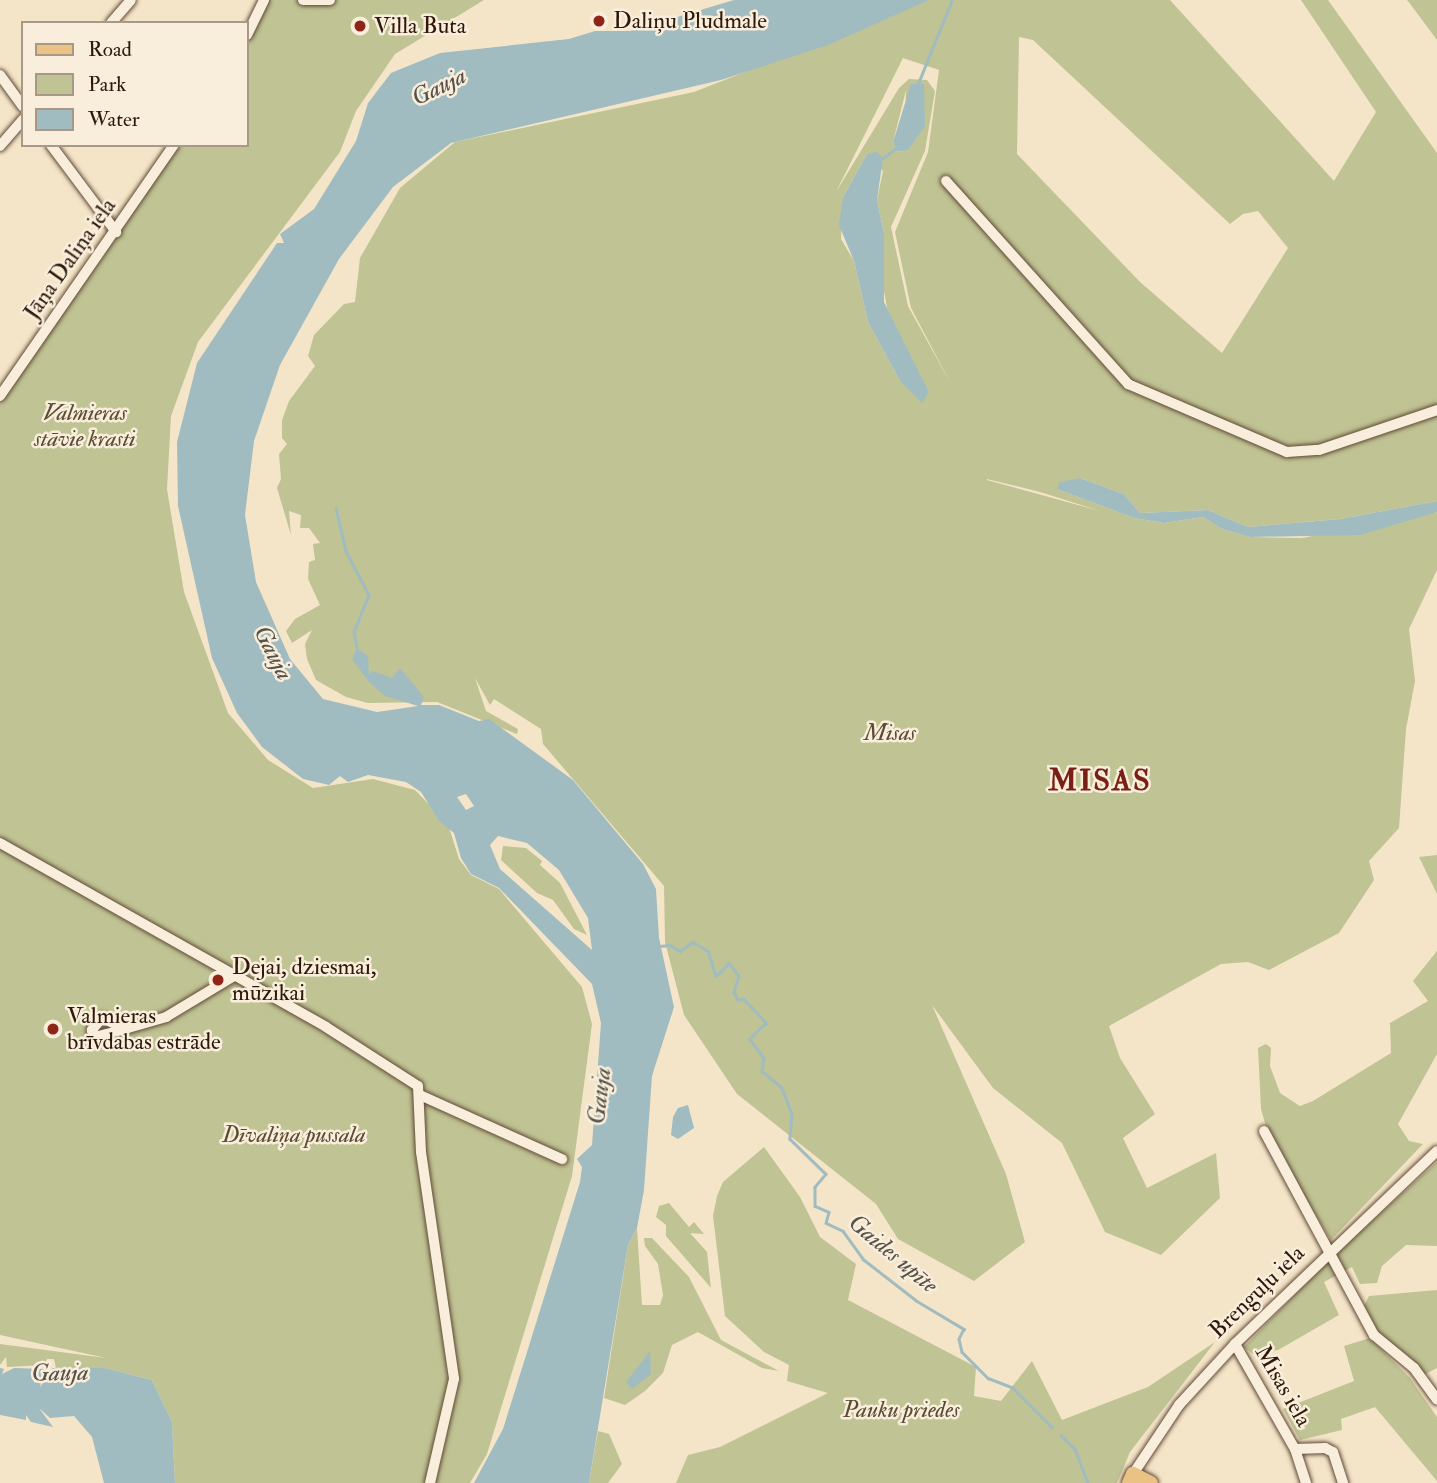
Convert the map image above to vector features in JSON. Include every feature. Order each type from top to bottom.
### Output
[{"type":"main road","points":[[1131,1478],[1151,1483]]},
{"type":"street","points":[[113,21],[131,0]]},
{"type":"street","points":[[248,33],[264,0]]},
{"type":"street","points":[[303,0],[330,0]]},
{"type":"street","points":[[0,75],[21,104]]},
{"type":"street","points":[[0,146],[21,122]]},
{"type":"street","points":[[52,147],[116,232]]},
{"type":"street","name":"Jāņa Daliņa iela","points":[[0,395],[173,147]]},
{"type":"street","points":[[946,181],[1128,384],[1287,452],[1319,450],[1437,411]]},
{"type":"street","points":[[0,843],[346,1039],[418,1086],[421,1152],[454,1379],[430,1483]]},
{"type":"street","points":[[211,990],[223,970]]},
{"type":"street","points":[[125,1029],[166,1017],[234,976]]},
{"type":"street","points":[[420,1095],[562,1159]]},
{"type":"street","points":[[1264,1131],[1374,1335],[1414,1368],[1437,1400]]},
{"type":"street","points":[[535,1162],[543,1151]]},
{"type":"street","name":"Brenguļu iela","points":[[1131,1478],[1179,1405],[1235,1344],[1437,1151]]},
{"type":"street","name":"Misas iela","points":[[1235,1344],[1295,1448],[1306,1483]]},
{"type":"street","name":"Misas iela","points":[[1295,1448],[1325,1448],[1333,1452],[1343,1483]]},
{"type":"green space","name":"Dīvaliņa pussala","points":[[264,0],[484,0],[395,54],[356,111],[340,152],[198,342],[171,416],[167,489],[184,592],[228,713],[268,760],[313,788],[373,779],[415,790],[448,824],[459,859],[471,875],[499,889],[582,987],[592,1024],[572,1176],[487,1454],[470,1483],[175,1483],[172,1422],[152,1380],[105,1368],[56,1369],[54,1359],[47,1359],[44,1365],[7,1367],[6,1357],[0,1365],[0,1344],[106,1358],[0,1335],[0,396],[173,147],[248,147],[248,33]]},
{"type":"green space","name":"Misas","points":[[929,0],[1170,0],[1334,181],[1376,112],[1301,0],[1328,0],[1437,153],[1437,501],[1340,519],[1248,527],[1208,510],[1140,513],[1124,494],[1080,478],[1057,489],[1134,518],[1164,523],[1203,517],[1222,529],[1250,537],[1302,538],[1437,512],[1437,570],[1409,629],[1415,681],[1406,729],[1399,828],[1369,861],[1374,880],[1339,933],[1269,970],[1248,962],[1221,964],[1109,1026],[1120,1058],[1155,1114],[1123,1138],[1147,1188],[1216,1153],[1220,1198],[1161,1255],[1105,1232],[1062,1143],[993,1088],[932,1005],[1006,1174],[1025,1242],[974,1281],[898,1239],[876,1204],[737,1094],[684,1015],[665,942],[664,886],[543,744],[541,729],[494,699],[490,705],[475,678],[486,711],[518,729],[517,734],[437,702],[368,703],[346,697],[316,680],[307,659],[305,644],[312,630],[292,643],[286,631],[295,619],[320,605],[308,579],[309,562],[315,560],[313,544],[320,543],[309,528],[300,528],[301,515],[289,511],[291,535],[277,488],[281,479],[279,454],[287,444],[282,438],[282,420],[289,401],[315,366],[308,356],[314,335],[344,304],[355,302],[360,258],[400,188],[455,142],[694,92]],"holes":[[[1019,37],[1033,40],[1230,224],[1243,214],[1258,211],[1288,248],[1222,353],[1140,282],[1017,154]],[[903,58],[939,70],[928,152],[895,232],[911,308],[952,386],[908,306],[891,227],[925,151],[935,91],[927,80],[909,79],[899,88],[836,192]],[[906,90],[904,151],[897,152],[893,142]],[[867,154],[883,171],[877,200],[884,233],[883,285],[900,381],[868,322],[854,261],[841,239],[843,197]],[[987,479],[1040,492],[1100,511],[987,480]]]},
{"type":"green space","points":[[1407,0],[1437,0],[1437,40],[1411,5]]},
{"type":"green space","points":[[503,846],[526,848],[542,861],[540,865],[560,883],[587,935],[574,929],[553,900],[537,893],[501,860]]},
{"type":"green space","points":[[1437,855],[1437,894],[1419,857]]},
{"type":"green space","points":[[1437,951],[1437,1054],[1398,1124],[1409,1141],[1423,1144],[1331,1240],[1269,1137],[1261,1109],[1258,1048],[1266,1044],[1271,1048],[1270,1066],[1280,1093],[1300,1106],[1313,1101],[1391,1053],[1390,1023],[1428,1001],[1413,981]]},
{"type":"green space","name":"Pauku priedes","points":[[764,1147],[800,1197],[820,1237],[856,1264],[848,1300],[976,1367],[974,1396],[1001,1401],[1032,1361],[1062,1420],[1148,1387],[1215,1342],[1130,1452],[1117,1483],[676,1483],[688,1455],[720,1447],[828,1393],[787,1381],[789,1365],[764,1352],[725,1316],[713,1216],[717,1196],[723,1182]]},
{"type":"green space","points":[[1437,1162],[1437,1246],[1406,1245],[1382,1266],[1377,1283],[1360,1284],[1352,1267],[1324,1282],[1339,1315],[1278,1350],[1253,1354],[1244,1347],[1332,1257]]},
{"type":"green space","points":[[669,1203],[689,1227],[694,1222],[704,1234],[690,1233],[707,1252],[711,1288],[666,1236],[666,1225],[656,1217],[659,1206]]},
{"type":"green space","points":[[637,1228],[642,1305],[660,1305],[663,1295],[658,1264],[645,1246],[644,1238],[652,1238],[689,1277],[721,1340],[779,1371],[762,1368],[698,1332],[672,1345],[663,1373],[645,1391],[625,1405],[604,1398],[628,1245]]},
{"type":"green space","points":[[1437,1290],[1437,1368],[1422,1376],[1378,1336],[1364,1306],[1369,1296]]},
{"type":"green space","points":[[1370,1338],[1410,1378],[1437,1417],[1437,1481],[1375,1407],[1341,1419],[1342,1430],[1300,1440],[1283,1409],[1354,1381],[1344,1346]]},
{"type":"green space","points":[[598,1431],[609,1434],[622,1464],[608,1483],[589,1483]]},
{"type":"water","name":"Gauja","points":[[734,0],[929,0],[828,45],[721,80],[451,143],[393,187],[339,259],[280,365],[254,441],[245,515],[256,582],[290,659],[323,699],[377,712],[418,706],[385,696],[369,682],[352,659],[357,648],[368,656],[369,674],[373,671],[392,678],[400,668],[424,697],[421,705],[439,705],[479,721],[489,719],[573,780],[643,864],[656,889],[659,938],[674,1007],[652,1076],[644,1190],[637,1228],[628,1245],[589,1483],[474,1483],[503,1429],[580,1182],[582,1167],[577,1159],[592,1145],[601,1023],[592,984],[499,888],[471,874],[461,858],[454,833],[440,822],[421,792],[406,782],[368,775],[348,782],[340,776],[329,785],[303,779],[262,747],[237,713],[212,658],[178,506],[177,442],[197,363],[277,243],[284,243],[280,234],[314,209],[356,141],[368,103],[391,73],[440,53],[569,39],[595,31],[630,31]],"holes":[[[466,794],[474,806],[466,810],[457,797]],[[498,836],[527,843],[559,870],[588,918],[592,950],[500,869],[490,845]]]},
{"type":"water","points":[[911,84],[924,84],[925,126],[908,150],[897,152],[893,142]]},
{"type":"water","points":[[877,152],[883,158],[877,200],[884,233],[884,302],[929,392],[922,403],[900,381],[868,322],[854,261],[839,225],[843,197],[867,154]]},
{"type":"water","points":[[1080,478],[1124,494],[1140,513],[1208,510],[1248,527],[1340,519],[1437,501],[1437,512],[1360,535],[1250,537],[1222,529],[1203,517],[1164,523],[1134,518],[1057,489],[1060,482]]},
{"type":"water","points":[[688,1105],[694,1128],[678,1139],[671,1135],[673,1117],[678,1108]]},
{"type":"water","points":[[650,1351],[651,1374],[632,1389],[626,1382]]},
{"type":"water","name":"Gauja","points":[[0,1368],[4,1369],[2,1374],[14,1368],[44,1369],[40,1387],[53,1368],[105,1368],[152,1380],[172,1422],[175,1483],[104,1483],[92,1437],[74,1416],[50,1418],[39,1408],[53,1427],[31,1422],[26,1415],[26,1420],[0,1415]]},
{"type":"waterway","points":[[917,86],[952,0]]},
{"type":"waterway","points":[[883,158],[897,147]]},
{"type":"waterway","points":[[336,508],[346,551],[369,595],[354,632],[357,648]]},
{"type":"waterway","name":"Gaides upīte","points":[[659,946],[670,945],[680,951],[693,942],[708,951],[716,976],[729,963],[739,976],[734,992],[738,1000],[744,999],[766,1023],[750,1039],[764,1058],[762,1071],[782,1088],[792,1114],[790,1139],[826,1174],[815,1187],[815,1206],[829,1212],[826,1223],[843,1231],[863,1259],[917,1301],[964,1329],[959,1339],[962,1352],[988,1378],[1012,1387],[1052,1427]]},
{"type":"waterway","name":"Gaides upīte","points":[[1061,1435],[1075,1449],[1088,1483]]},
{"type":"place","name":"Daliņu Pludmale","points":[[599,21]]},
{"type":"place","name":"Villa Buta","points":[[360,26]]},
{"type":"place","name":"Dejai, dziesmai, mūzikai","points":[[218,980]]},
{"type":"place","name":"Valmieras brīvdabas estrāde","points":[[53,1029]]},
{"type":"district","name":"MISAS","points":[[1100,781]]},
{"type":"park label","name":"Valmieras stāvie krasti","points":[[85,426]]}]
